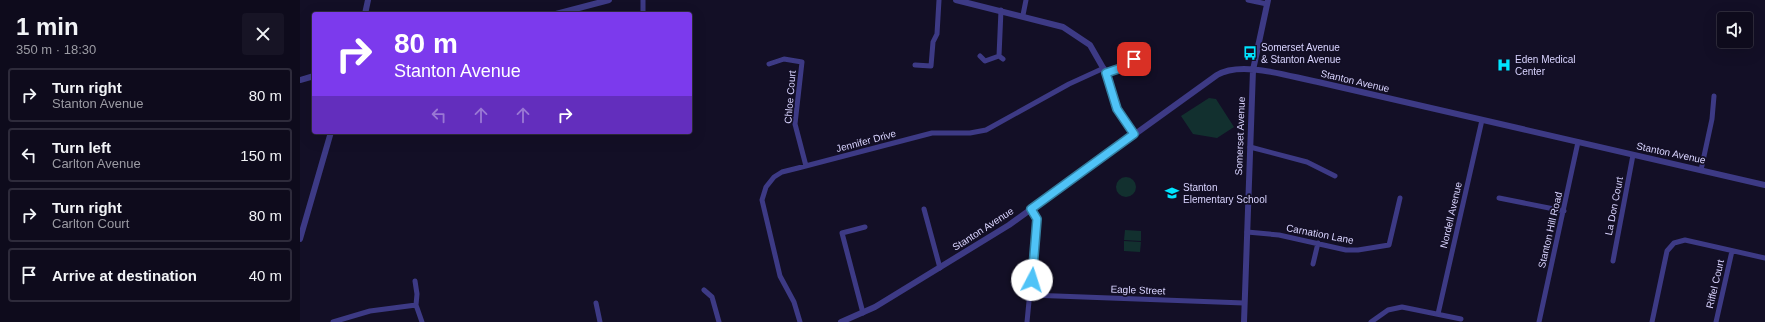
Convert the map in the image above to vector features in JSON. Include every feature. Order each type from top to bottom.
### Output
[{"type":"street","points":[[365,12],[368,0]]},
{"type":"street","points":[[564,12],[609,0]]},
{"type":"street","points":[[642,12],[643,0]]},
{"type":"street","points":[[915,65],[931,66],[933,42],[937,34],[939,0]]},
{"type":"street","points":[[956,0],[1023,15],[1063,27],[1090,45],[1105,71],[1117,109],[1134,134]]},
{"type":"street","points":[[1023,15],[1026,0]]},
{"type":"street","points":[[1248,0],[1267,2]]},
{"type":"street","name":"Somerset Avenue","points":[[1244,322],[1252,70],[1267,2]]},
{"type":"street","points":[[980,56],[985,61],[1001,58],[1001,10]]},
{"type":"street","name":"Jennifer Drive","points":[[800,322],[794,302],[780,276],[762,200],[766,187],[774,177],[782,172],[932,133],[970,133],[986,130],[1069,84],[1105,71],[1127,66],[1135,55]]},
{"type":"street","name":"Chloe Court","points":[[769,64],[784,59],[802,62],[795,124],[806,166]]},
{"type":"street","name":"Stanton Avenue","points":[[841,322],[864,313],[940,268],[1031,209],[1222,72],[1230,69],[1252,70],[1318,82],[1765,185]]},
{"type":"street","points":[[300,80],[312,77]]},
{"type":"street","points":[[1701,170],[1712,119],[1714,96]]},
{"type":"street","name":"Nordell Avenue","points":[[1438,314],[1482,120]]},
{"type":"street","points":[[300,239],[330,134]]},
{"type":"street","name":"Stanton Hill Road","points":[[1538,322],[1564,211],[1578,142]]},
{"type":"street","points":[[1250,147],[1307,162],[1335,176]]},
{"type":"street","name":"La Don Court","points":[[1613,260],[1633,155]]},
{"type":"street","name":"Carnation Lane","points":[[1247,232],[1279,235],[1351,250],[1389,245],[1400,198]]},
{"type":"street","points":[[1499,198],[1564,211]]},
{"type":"street","points":[[924,209],[940,268]]},
{"type":"street","points":[[1027,322],[1037,219],[1031,209]]},
{"type":"street","points":[[864,313],[842,233],[865,227]]},
{"type":"street","points":[[1652,322],[1667,250],[1674,243],[1685,240],[1765,258]]},
{"type":"street","points":[[1313,264],[1318,244]]},
{"type":"street","name":"Riffel Court","points":[[1716,322],[1732,251]]},
{"type":"street","points":[[415,281],[418,294],[416,305],[422,322]]},
{"type":"street","points":[[704,290],[712,297],[719,322]]},
{"type":"street","name":"Eagle Street","points":[[1030,295],[1244,303]]},
{"type":"street","points":[[596,303],[600,322]]},
{"type":"street","points":[[333,322],[370,311],[416,305]]},
{"type":"street","points":[[1371,322],[1388,310],[1397,307],[1407,307],[1461,319]]},
{"type":"green space","points":[[1209,98],[1216,99],[1234,127],[1217,138],[1193,134],[1181,116]]},
{"type":"green space","points":[[1126,177],[1133,180],[1136,187],[1133,194],[1126,197],[1119,194],[1116,187],[1119,180]]},
{"type":"green space","points":[[1125,230],[1141,231],[1141,241],[1124,240]]},
{"type":"green space","points":[[1124,241],[1141,242],[1140,252],[1124,251]]},
{"type":"place","name":"Somerset Avenue & Stanton Avenue","points":[[1250,53]]},
{"type":"place","name":"Eden Medical Center","points":[[1504,65]]},
{"type":"place","name":"Stanton Elementary School","points":[[1172,193]]},
{"type":"route","points":[[1032,280],[1037,219],[1031,209],[1134,134],[1117,109],[1106,73],[1127,66],[1134,59]]}]
